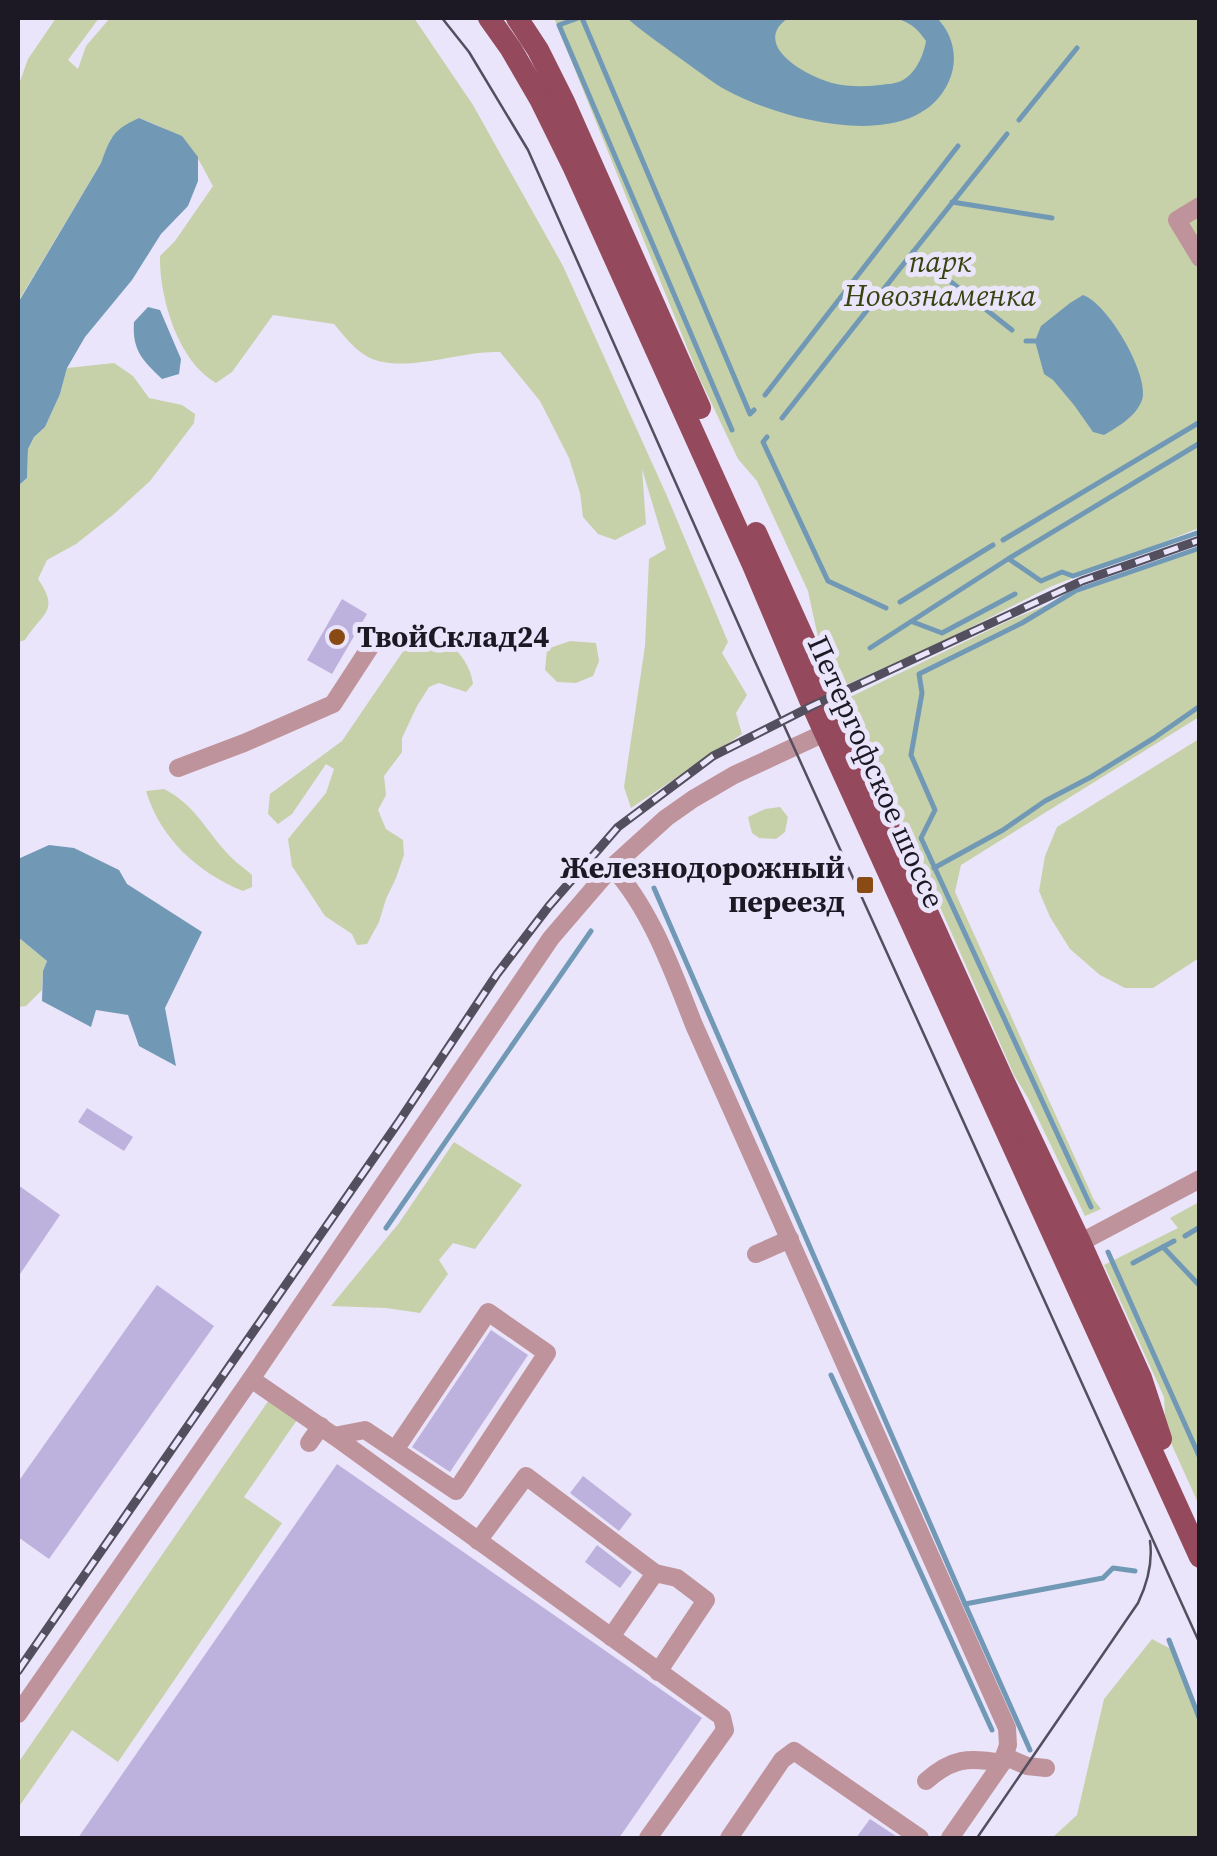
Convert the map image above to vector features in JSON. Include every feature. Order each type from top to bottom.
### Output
[{"type":"main road","name":"Петергофское шоссе","points":[[490,18],[540,100],[582,186],[738,530],[834,729],[1071,1247],[1200,1557]]},
{"type":"main road","points":[[507,18],[511,49]]},
{"type":"main road","name":"Петергофское шоссе","points":[[517,18],[564,102],[834,729]]},
{"type":"main road","points":[[533,18],[560,80],[564,102]]},
{"type":"main road","name":"Петергофское шоссе","points":[[1071,1247],[1141,1378],[1156,1428],[1200,1521]]},
{"type":"street","points":[[1200,206],[1176,220],[1200,258]]},
{"type":"street","points":[[178,768],[333,704],[376,638]]},
{"type":"street","points":[[18,1714],[550,938],[612,867],[666,818],[734,776],[834,729]]},
{"type":"street","points":[[612,867],[625,881],[665,952],[1007,1728],[1008,1745],[1003,1759],[950,1838]]},
{"type":"street","points":[[1071,1247],[1200,1179]]},
{"type":"street","points":[[756,1254],[790,1239]]},
{"type":"street","points":[[309,1443],[328,1431],[364,1430],[456,1491],[548,1353],[488,1312],[395,1450]]},
{"type":"street","points":[[251,1378],[722,1717],[726,1730],[648,1838]]},
{"type":"street","points":[[478,1541],[526,1476],[655,1574],[676,1578],[706,1600],[658,1672]]},
{"type":"street","points":[[611,1637],[655,1574]]},
{"type":"street","points":[[729,1838],[782,1760],[794,1752],[920,1838]]},
{"type":"street","points":[[926,1781],[942,1766],[962,1760],[1003,1759],[1046,1768]]},
{"type":"green space","points":[[56,18],[99,18],[68,60],[78,69],[86,46],[110,18],[414,18],[473,105],[563,266],[728,642],[722,653],[747,695],[736,713],[742,734],[631,808],[624,787],[645,646],[649,559],[666,549],[642,469],[646,524],[615,540],[598,534],[583,517],[569,458],[540,401],[500,352],[415,363],[382,362],[358,350],[334,324],[273,315],[232,372],[216,383],[203,373],[173,327],[163,290],[160,256],[213,186],[192,150],[167,130],[139,118],[111,138],[101,163],[18,302],[18,87],[28,59]]},
{"type":"green space","name":"парк Новознаменка","points":[[554,18],[1199,18],[1199,528],[1050,587],[848,684],[835,679],[819,642],[808,591],[757,481],[738,459],[699,377]]},
{"type":"green space","points":[[114,363],[133,376],[149,398],[182,405],[195,414],[194,423],[150,481],[76,544],[47,560],[38,579],[48,598],[46,611],[25,640],[18,642],[18,486],[27,478],[28,449],[45,427],[67,368]]},
{"type":"green space","points":[[1199,550],[1199,717],[961,865],[955,892],[1101,1209],[1085,1216],[1014,1075],[848,698],[1010,620]]},
{"type":"green space","points":[[427,625],[462,658],[473,684],[466,692],[439,683],[429,687],[402,738],[402,752],[384,776],[386,795],[378,810],[386,829],[403,840],[404,855],[379,922],[367,944],[357,945],[352,934],[325,916],[292,866],[288,839],[326,793],[334,769],[326,764],[292,814],[278,824],[268,814],[270,794],[342,741],[419,628]]},
{"type":"green space","points":[[570,641],[596,643],[599,661],[593,676],[576,683],[557,682],[545,670],[547,649]]},
{"type":"green space","points":[[1199,739],[1199,958],[1153,988],[1125,988],[1100,975],[1070,949],[1050,917],[1039,891],[1045,856],[1057,827]]},
{"type":"green space","points":[[164,789],[191,810],[227,853],[252,875],[252,887],[243,891],[226,883],[196,864],[171,839],[146,791]]},
{"type":"green space","points":[[780,807],[788,817],[785,832],[776,839],[759,838],[752,833],[748,817]]},
{"type":"green space","points":[[18,937],[47,961],[42,990],[26,1006],[18,1007]]},
{"type":"green space","points":[[454,1142],[522,1185],[475,1249],[453,1243],[439,1260],[448,1274],[420,1313],[331,1306],[399,1223]]},
{"type":"green space","points":[[1199,1202],[1199,1505],[1166,1432],[1164,1397],[1104,1265],[1178,1228],[1170,1218]]},
{"type":"green space","points":[[269,1400],[297,1420],[244,1497],[282,1523],[118,1762],[72,1730],[18,1808],[18,1763]]},
{"type":"green space","points":[[1152,1639],[1171,1649],[1199,1711],[1199,1838],[1052,1838],[1077,1815],[1104,1699]]},
{"type":"water","points":[[627,18],[788,18],[778,28],[775,39],[786,58],[821,79],[862,86],[901,81],[912,73],[921,57],[926,41],[912,26],[893,18],[937,18],[950,39],[954,64],[949,81],[932,104],[908,119],[878,125],[846,125],[779,112],[726,90]]},
{"type":"water","points":[[139,118],[182,136],[198,157],[198,181],[188,206],[161,234],[132,280],[85,337],[67,368],[45,427],[28,449],[27,478],[18,486],[18,303],[111,140],[118,130]]},
{"type":"water","points":[[1083,295],[1103,311],[1124,339],[1142,385],[1138,409],[1104,435],[1093,432],[1053,380],[1044,374],[1035,341],[1041,326]]},
{"type":"water","points":[[148,307],[160,310],[181,359],[179,374],[162,379],[137,347],[134,322]]},
{"type":"water","points":[[49,845],[74,848],[119,870],[127,884],[202,932],[165,1008],[176,1066],[139,1046],[128,1015],[96,1010],[91,1027],[42,1001],[47,961],[18,937],[18,859]]},
{"type":"building","name":"ТвойСклад24","points":[[342,599],[367,614],[332,674],[307,660]]},
{"type":"building","points":[[87,1108],[133,1137],[124,1151],[78,1122]]},
{"type":"building","points":[[18,1185],[60,1215],[18,1277]]},
{"type":"building","points":[[157,1285],[214,1326],[49,1559],[18,1537],[18,1482]]},
{"type":"building","points":[[491,1330],[528,1355],[450,1472],[412,1447]]},
{"type":"building","points":[[337,1464],[702,1718],[619,1838],[78,1838]]},
{"type":"building","points":[[583,1476],[632,1514],[619,1531],[570,1493]]},
{"type":"building","points":[[597,1545],[632,1572],[620,1588],[585,1562]]},
{"type":"building","points":[[870,1819],[899,1838],[856,1838]]},
{"type":"waterway","points":[[578,18],[559,25],[732,430]]},
{"type":"waterway","points":[[582,18],[750,414],[754,410]]},
{"type":"waterway","points":[[1019,120],[1077,48]]},
{"type":"waterway","points":[[913,252],[1007,134]]},
{"type":"waterway","points":[[765,395],[958,146]]},
{"type":"waterway","points":[[952,202],[1052,218]]},
{"type":"waterway","points":[[782,418],[913,252],[1012,330]]},
{"type":"waterway","points":[[1026,341],[1035,341]]},
{"type":"waterway","points":[[1003,540],[1200,422]]},
{"type":"waterway","points":[[767,437],[763,442],[828,581],[886,608]]},
{"type":"waterway","points":[[870,648],[1200,443]]},
{"type":"waterway","points":[[1009,559],[1041,581],[1062,572],[1073,576],[1200,532]]},
{"type":"waterway","points":[[900,602],[993,545]]},
{"type":"waterway","points":[[1091,1207],[921,838],[935,810],[911,755],[922,693],[919,674],[1022,623],[1075,591],[1200,548]]},
{"type":"waterway","points":[[913,622],[942,633],[1015,594]]},
{"type":"waterway","points":[[934,868],[1091,777],[1200,706]]},
{"type":"waterway","points":[[654,888],[965,1604],[1103,1578],[1113,1568],[1135,1571]]},
{"type":"waterway","points":[[386,1228],[591,931]]},
{"type":"waterway","points":[[1185,1236],[1200,1227]]},
{"type":"waterway","points":[[1133,1263],[1174,1241]]},
{"type":"waterway","points":[[1163,1247],[1200,1286]]},
{"type":"waterway","points":[[1108,1252],[1200,1458]]},
{"type":"waterway","points":[[831,1375],[992,1730]]},
{"type":"waterway","points":[[965,1604],[1030,1750]]},
{"type":"waterway","points":[[1169,1640],[1200,1720]]},
{"type":"tram line","points":[[442,18],[469,52],[528,150],[1200,1644]]},
{"type":"tram line","points":[[977,1838],[1138,1603],[1148,1573],[1150,1541]]},
{"type":"railway","points":[[18,1671],[497,974],[549,906],[618,827],[713,756],[812,706],[1082,581],[1200,540]]},
{"type":"place","name":"ТвойСклад24","points":[[337,637]]},
{"type":"place","name":"Железнодорожный переезд","points":[[865,885]]}]
